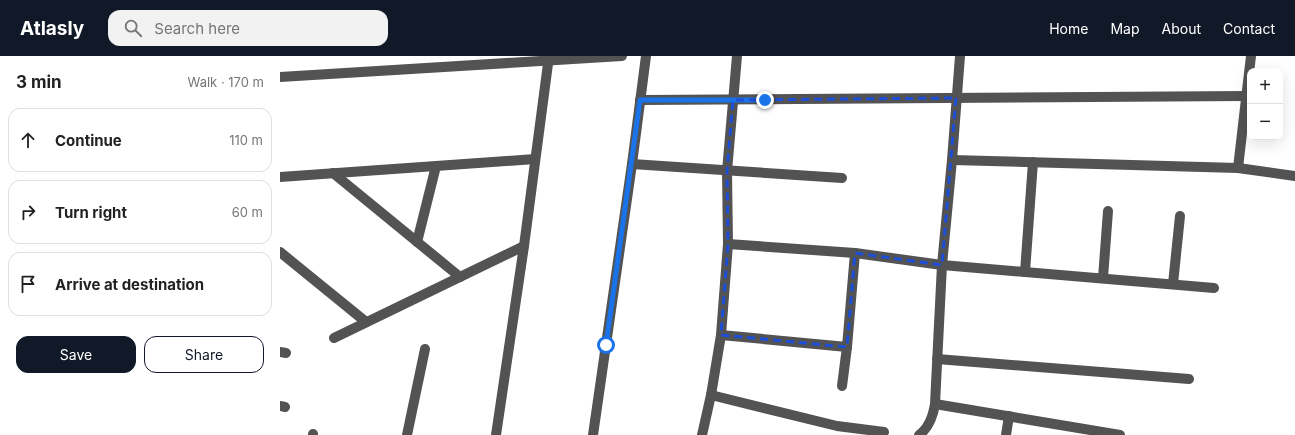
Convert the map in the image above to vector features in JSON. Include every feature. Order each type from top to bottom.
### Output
[{"type":"street","points":[[280,77],[548,58],[622,56]]},
{"type":"street","points":[[594,435],[646,56]]},
{"type":"street","points":[[702,435],[711,395],[721,335],[728,244],[727,171],[736,56]]},
{"type":"street","points":[[919,435],[930,422],[935,404],[942,265],[960,56]]},
{"type":"street","points":[[1238,168],[1251,56]]},
{"type":"street","points":[[496,435],[536,160],[548,58]]},
{"type":"street","points":[[640,100],[1246,96]]},
{"type":"street","points":[[280,177],[536,160]]},
{"type":"street","points":[[952,160],[1238,168],[1295,176]]},
{"type":"street","points":[[1025,272],[1033,162]]},
{"type":"street","points":[[632,164],[842,178]]},
{"type":"street","points":[[417,242],[436,166]]},
{"type":"street","points":[[333,173],[460,277]]},
{"type":"street","points":[[1103,278],[1108,211]]},
{"type":"street","points":[[1173,284],[1180,216]]},
{"type":"street","points":[[728,244],[856,253],[942,265],[1214,288]]},
{"type":"street","points":[[334,338],[524,246]]},
{"type":"street","points":[[280,252],[366,322]]},
{"type":"street","points":[[842,386],[856,253]]},
{"type":"street","points":[[721,335],[847,347]]},
{"type":"street","points":[[407,435],[424,350]]},
{"type":"street","points":[[937,359],[1189,379]]},
{"type":"street","points":[[711,395],[837,426],[844,431],[884,432]]},
{"type":"street","points":[[935,404],[1120,435]]},
{"type":"street","points":[[1006,435],[1009,416]]},
{"type":"highlighted area","points":[[956,98],[942,265],[855,253],[847,347],[721,335],[728,244],[727,171],[733,100]]},
{"type":"route","points":[[606,345],[640,100],[765,100]]}]
